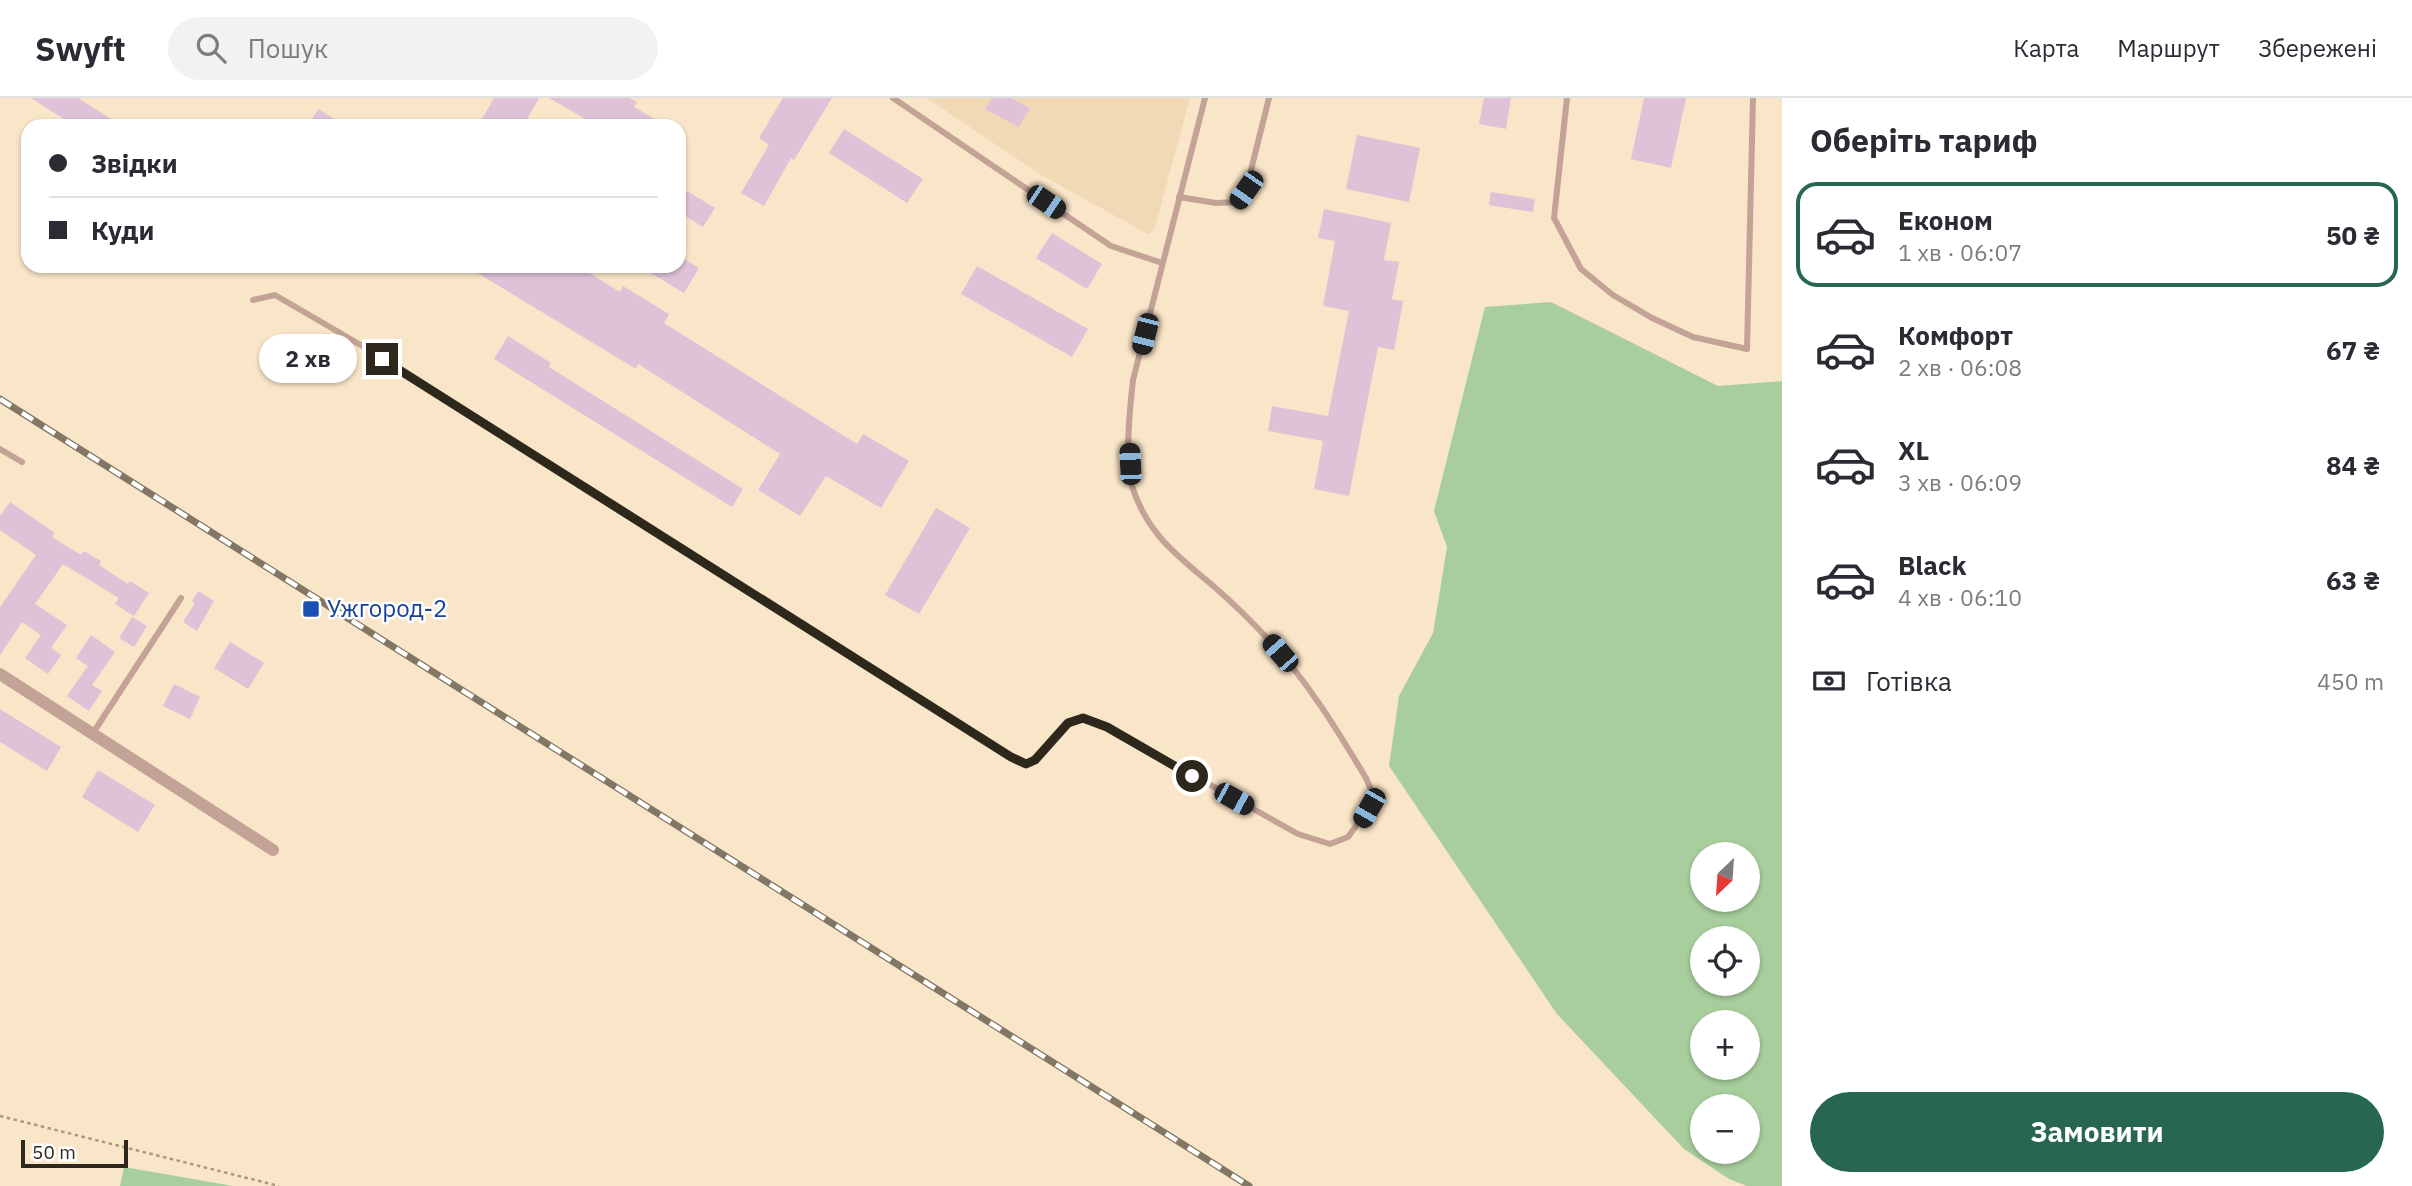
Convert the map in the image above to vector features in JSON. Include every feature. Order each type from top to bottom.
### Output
[{"type":"street","points":[[0,674],[273,850]]},
{"type":"lane","points":[[893,98],[1111,246],[1162,263]]},
{"type":"lane","points":[[253,300],[275,295],[359,344],[1011,757],[1026,764],[1035,760],[1068,723],[1083,718],[1107,727],[1298,834],[1330,844],[1348,837],[1369,808],[1372,792],[1366,778],[1307,684],[1267,638],[1220,592],[1174,554],[1144,517],[1130,483],[1128,427],[1133,380],[1205,98]]},
{"type":"lane","points":[[1180,197],[1216,203],[1237,202],[1246,190],[1269,98]]},
{"type":"lane","points":[[1567,98],[1554,218],[1580,269],[1613,295],[1693,337],[1748,349],[1753,98]]},
{"type":"lane","points":[[0,449],[22,461]]},
{"type":"lane","points":[[93,733],[181,598]]},
{"type":"path","points":[[0,1116],[279,1186]]},
{"type":"shaded area","points":[[927,98],[1190,98],[1154,230],[1148,234],[1041,175]]},
{"type":"green space","points":[[1551,302],[1718,386],[1782,381],[1782,1186],[1747,1186],[1729,1179],[1706,1164],[1760,1164],[1760,1094],[1690,1094],[1690,1153],[1684,1149],[1557,1014],[1389,766],[1399,696],[1433,633],[1447,547],[1434,511],[1485,307]]},
{"type":"green space","points":[[124,1167],[233,1186],[120,1186]]},
{"type":"building","points":[[31,98],[78,98],[111,119],[64,119]]},
{"type":"building","points":[[494,98],[539,98],[527,119],[482,119]]},
{"type":"building","points":[[549,98],[629,98],[637,102],[634,107],[655,119],[586,119]]},
{"type":"building","points":[[783,98],[832,98],[794,160],[791,158],[764,206],[741,193],[769,145],[759,138]]},
{"type":"building","points":[[992,98],[1011,98],[1030,108],[1019,127],[985,109]]},
{"type":"building","points":[[1484,98],[1511,98],[1506,129],[1479,124]]},
{"type":"building","points":[[1644,98],[1686,98],[1671,168],[1631,159]]},
{"type":"building","points":[[318,109],[334,119],[312,119]]},
{"type":"building","points":[[844,129],[923,179],[907,203],[829,153]]},
{"type":"building","points":[[1357,135],[1420,148],[1409,202],[1346,189]]},
{"type":"building","points":[[686,192],[715,208],[703,227],[686,216]]},
{"type":"building","points":[[1491,192],[1535,199],[1533,212],[1489,205]]},
{"type":"building","points":[[1324,209],[1391,223],[1384,260],[1399,262],[1392,299],[1403,301],[1394,350],[1378,347],[1349,496],[1314,489],[1323,441],[1268,431],[1272,406],[1328,416],[1349,311],[1323,306],[1335,241],[1318,238]]},
{"type":"building","points":[[1052,233],[1102,264],[1087,289],[1036,258]]},
{"type":"building","points":[[686,260],[699,268],[684,293],[651,273],[686,273]]},
{"type":"building","points":[[977,266],[1088,329],[1072,357],[961,294]]},
{"type":"building","points":[[478,273],[589,273],[620,292],[623,286],[669,314],[664,323],[857,444],[863,434],[909,461],[881,508],[826,476],[800,516],[758,490],[780,454],[638,364],[636,369]]},
{"type":"building","points":[[508,336],[551,363],[549,367],[743,489],[732,507],[494,359]]},
{"type":"building","points":[[10,502],[55,533],[52,537],[81,555],[84,551],[101,561],[99,565],[128,584],[130,581],[149,593],[134,616],[115,604],[119,598],[63,564],[35,604],[67,625],[51,648],[61,655],[48,674],[25,658],[41,635],[22,622],[0,655],[0,607],[36,555],[0,530],[0,516]]},
{"type":"building","points":[[936,508],[970,528],[919,614],[885,595]]},
{"type":"building","points":[[198,591],[214,601],[197,631],[183,622],[195,603],[192,601]]},
{"type":"building","points":[[132,617],[147,626],[134,647],[119,638]]},
{"type":"building","points":[[91,635],[115,652],[92,685],[102,691],[89,711],[67,696],[88,666],[76,658]]},
{"type":"building","points":[[230,642],[264,663],[248,689],[214,668]]},
{"type":"building","points":[[174,684],[200,697],[190,719],[163,706]]},
{"type":"building","points":[[0,709],[61,747],[47,771],[0,742]]},
{"type":"building","points":[[98,770],[155,805],[138,832],[82,797]]},
{"type":"railway","points":[[0,399],[1249,1186]]},
{"type":"place","name":"Ужгород-2","points":[[311,609]]},
{"type":"route","points":[[382,359],[1011,757],[1026,764],[1035,760],[1068,723],[1083,718],[1107,727],[1192,776]]}]
